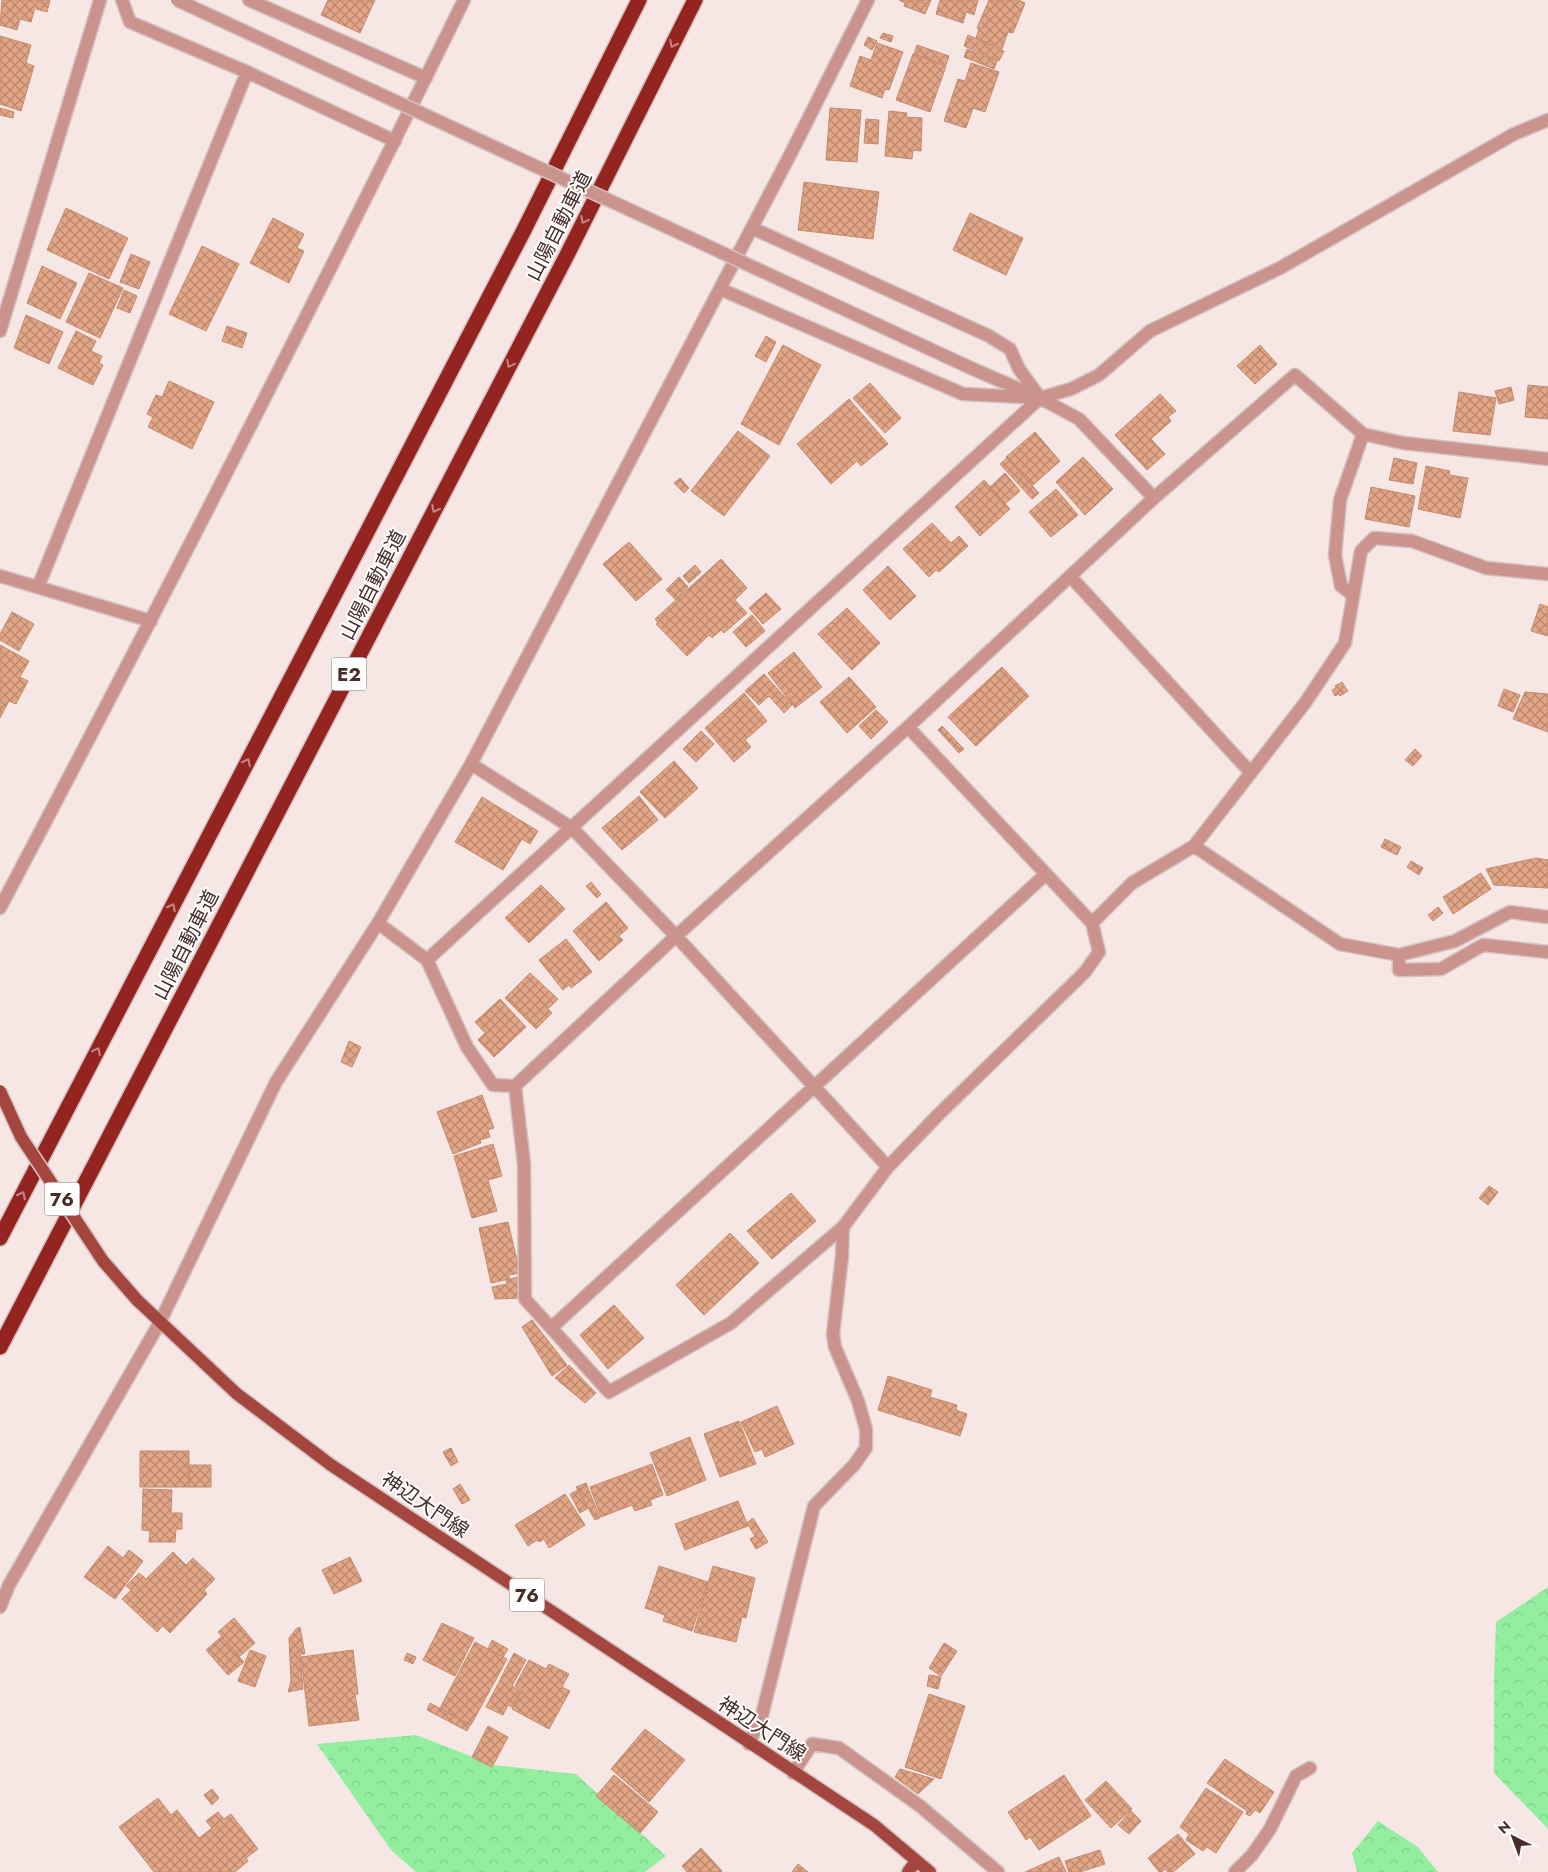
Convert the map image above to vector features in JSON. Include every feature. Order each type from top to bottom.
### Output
[{"type":"highway","name":"山陽自動車道","points":[[0,1238],[524,230],[639,0]]},
{"type":"highway","name":"山陽自動車道","points":[[0,1347],[568,253],[695,0]]},
{"type":"main road","name":"神辺大門線","points":[[0,1090],[27,1146],[103,1261],[137,1300],[236,1394],[331,1465],[749,1744],[874,1825],[930,1872]]},
{"type":"main road","points":[[908,1872],[916,1861]]},
{"type":"street","points":[[0,331],[100,0]]},
{"type":"street","points":[[122,0],[130,22],[247,72],[395,141]]},
{"type":"street","points":[[177,0],[973,369],[1040,398],[1079,419],[1154,498]]},
{"type":"street","points":[[248,0],[426,78]]},
{"type":"street","points":[[0,908],[151,621],[395,141],[464,0]]},
{"type":"street","points":[[0,1607],[9,1584],[160,1322],[276,1082],[378,923],[472,764],[794,147],[868,0]]},
{"type":"street","points":[[38,587],[247,72]]},
{"type":"street","points":[[720,289],[963,394],[1040,398],[1071,389],[1099,375],[1150,331],[1280,268],[1514,134],[1548,120]]},
{"type":"street","points":[[752,228],[989,336],[1010,350],[1019,369],[1040,398]]},
{"type":"street","points":[[378,923],[428,960],[467,1047],[493,1085],[515,1086],[676,936],[908,728],[1154,498],[1295,375],[1363,434],[1403,443],[1548,459]]},
{"type":"street","points":[[428,960],[1040,398]]},
{"type":"street","points":[[1354,595],[1340,586],[1335,555],[1340,500],[1363,434]]},
{"type":"street","points":[[1092,922],[1132,884],[1194,846],[1304,703],[1345,643],[1361,552],[1374,538],[1412,541],[1486,568],[1548,574]]},
{"type":"street","points":[[0,576],[151,621]]},
{"type":"street","points":[[1070,576],[1251,773]]},
{"type":"street","points":[[515,1086],[524,1164],[525,1299],[609,1392],[731,1323],[843,1227],[888,1167],[1085,972],[1099,952],[1092,922],[908,728]]},
{"type":"street","points":[[472,764],[572,828],[676,936],[888,1167]]},
{"type":"street","points":[[1194,846],[1340,944],[1399,955],[1455,941],[1510,912],[1548,917]]},
{"type":"street","points":[[551,1328],[1046,874]]},
{"type":"street","points":[[1399,955],[1399,970],[1441,969],[1483,945],[1548,952]]},
{"type":"street","points":[[749,1744],[762,1715],[814,1506],[854,1465],[866,1448],[866,1429],[858,1400],[835,1347],[832,1334],[842,1256],[843,1227]]},
{"type":"street","points":[[793,1773],[812,1744],[839,1748],[920,1806],[998,1872]]},
{"type":"street","points":[[1235,1872],[1252,1855],[1270,1829],[1296,1776],[1310,1768]]},
{"type":"green space","points":[[1548,1587],[1548,1829],[1494,1773],[1494,1679],[1496,1622]]},
{"type":"green space","points":[[416,1735],[494,1765],[576,1774],[666,1856],[645,1872],[416,1872],[391,1850],[317,1744]]},
{"type":"green space","points":[[1378,1821],[1418,1847],[1438,1872],[1357,1872],[1352,1853]]},
{"type":"building","points":[[2,0],[37,0],[31,22],[20,19],[17,30],[0,25]]},
{"type":"building","points":[[38,0],[50,0],[47,12],[36,9]]},
{"type":"building","points":[[328,0],[375,0],[360,33],[321,15]]},
{"type":"building","points":[[899,0],[931,0],[925,14],[904,6],[905,3]]},
{"type":"building","points":[[940,0],[978,0],[974,15],[966,12],[963,23],[936,14]]},
{"type":"building","points":[[989,0],[1018,0],[1025,3],[1013,33],[1008,32],[1002,49],[976,38],[979,29],[977,28]]},
{"type":"building","points":[[883,33],[893,36],[891,42],[880,38]]},
{"type":"building","points":[[968,35],[1004,51],[999,61],[964,46]]},
{"type":"building","points":[[0,36],[31,45],[26,63],[34,66],[21,111],[0,104]]},
{"type":"building","points":[[868,37],[877,41],[872,50],[864,45]]},
{"type":"building","points":[[877,43],[903,52],[889,90],[885,89],[882,98],[850,86],[860,56],[871,60]]},
{"type":"building","points":[[917,45],[949,56],[946,65],[914,54]]},
{"type":"building","points":[[967,49],[997,61],[994,69],[964,57]]},
{"type":"building","points":[[913,54],[946,66],[930,112],[896,100]]},
{"type":"building","points":[[971,63],[999,72],[985,112],[973,108],[966,128],[944,121],[958,79],[965,81]]},
{"type":"building","points":[[0,108],[14,112],[13,118],[0,115]]},
{"type":"building","points":[[830,108],[861,110],[857,162],[826,160]]},
{"type":"building","points":[[889,111],[907,113],[906,117],[922,118],[921,151],[913,150],[912,159],[885,156]]},
{"type":"building","points":[[866,119],[879,120],[878,144],[864,143]]},
{"type":"building","points":[[804,182],[879,192],[873,239],[798,230]]},
{"type":"building","points":[[66,208],[128,238],[109,279],[47,250]]},
{"type":"building","points":[[970,213],[1023,238],[1006,275],[953,250]]},
{"type":"building","points":[[273,218],[304,234],[297,248],[304,251],[289,283],[250,263]]},
{"type":"building","points":[[202,246],[239,264],[206,331],[169,314]]},
{"type":"building","points":[[131,254],[150,262],[139,289],[120,282]]},
{"type":"building","points":[[42,266],[77,283],[60,319],[27,303]]},
{"type":"building","points":[[89,273],[123,288],[100,338],[66,322]]},
{"type":"building","points":[[124,290],[137,296],[130,313],[117,308]]},
{"type":"building","points":[[26,315],[63,332],[49,364],[14,348]]},
{"type":"building","points":[[227,326],[247,333],[242,348],[222,341]]},
{"type":"building","points":[[76,331],[96,341],[91,351],[102,356],[99,363],[103,365],[93,385],[58,368]]},
{"type":"building","points":[[766,336],[776,342],[766,362],[755,356]]},
{"type":"building","points":[[783,345],[821,365],[779,445],[741,424]]},
{"type":"building","points":[[1260,345],[1277,364],[1255,384],[1237,366]]},
{"type":"building","points":[[169,381],[214,402],[192,449],[148,427],[153,417],[147,414],[156,395],[162,397]]},
{"type":"building","points":[[870,383],[901,418],[885,433],[853,398]]},
{"type":"building","points":[[1528,385],[1548,387],[1548,419],[1525,417]]},
{"type":"building","points":[[1511,387],[1514,400],[1499,404],[1495,391]]},
{"type":"building","points":[[1459,392],[1496,398],[1490,435],[1453,431]]},
{"type":"building","points":[[1160,394],[1176,411],[1168,417],[1171,421],[1151,439],[1165,454],[1147,470],[1115,435]]},
{"type":"building","points":[[849,399],[888,444],[861,466],[857,461],[831,484],[797,444]]},
{"type":"building","points":[[738,431],[770,456],[724,516],[691,491]]},
{"type":"building","points":[[1035,432],[1060,461],[1032,486],[1006,457]]},
{"type":"building","points":[[1083,457],[1113,489],[1085,515],[1056,482]]},
{"type":"building","points":[[1007,458],[1039,493],[1032,499],[1000,464]]},
{"type":"building","points":[[1394,458],[1417,463],[1413,484],[1389,480]]},
{"type":"building","points":[[1426,466],[1450,471],[1449,475],[1468,478],[1460,518],[1418,509]]},
{"type":"building","points":[[1005,473],[1020,491],[1005,504],[990,487]]},
{"type":"building","points":[[680,478],[689,488],[684,493],[674,483]]},
{"type":"building","points":[[984,480],[1010,509],[980,536],[955,507]]},
{"type":"building","points":[[1371,487],[1415,496],[1409,527],[1365,519]]},
{"type":"building","points":[[1056,489],[1078,515],[1051,537],[1029,512]]},
{"type":"building","points":[[932,523],[951,543],[959,536],[968,546],[939,572],[936,570],[929,577],[903,549]]},
{"type":"building","points":[[629,542],[662,579],[636,601],[603,564]]},
{"type":"building","points":[[721,559],[747,588],[735,600],[747,613],[724,633],[721,630],[712,638],[709,635],[687,656],[656,624],[658,623],[655,619]]},
{"type":"building","points":[[695,565],[701,572],[689,583],[683,576]]},
{"type":"building","points":[[888,566],[916,596],[890,620],[863,590]]},
{"type":"building","points":[[679,577],[688,587],[676,600],[666,590]]},
{"type":"building","points":[[766,593],[781,609],[763,624],[749,608]]},
{"type":"building","points":[[1540,604],[1548,607],[1548,636],[1531,631]]},
{"type":"building","points":[[847,608],[880,643],[852,670],[818,634]]},
{"type":"building","points":[[12,612],[34,624],[19,651],[0,640],[0,634]]},
{"type":"building","points":[[752,615],[765,631],[746,647],[733,632]]},
{"type":"building","points":[[0,645],[29,661],[20,677],[28,681],[16,704],[9,701],[0,718]]},
{"type":"building","points":[[794,652],[822,687],[795,708],[768,673]]},
{"type":"building","points":[[1002,667],[1029,696],[976,746],[948,717]]},
{"type":"building","points":[[764,674],[792,705],[784,713],[769,696],[759,705],[745,691]]},
{"type":"building","points":[[849,677],[876,707],[847,733],[820,702]]},
{"type":"building","points":[[1342,682],[1348,691],[1340,696],[1339,694],[1335,696],[1332,690]]},
{"type":"building","points":[[1504,689],[1520,695],[1513,712],[1498,706]]},
{"type":"building","points":[[1525,692],[1548,694],[1548,732],[1513,719]]},
{"type":"building","points":[[744,693],[767,721],[745,740],[751,747],[734,762],[705,728]]},
{"type":"building","points":[[876,710],[888,722],[871,739],[859,726]]},
{"type":"building","points":[[942,726],[964,749],[959,753],[938,730]]},
{"type":"building","points":[[701,731],[714,744],[696,762],[683,749]]},
{"type":"building","points":[[1415,749],[1422,756],[1413,766],[1405,760]]},
{"type":"building","points":[[674,761],[698,788],[665,818],[640,792]]},
{"type":"building","points":[[639,796],[658,820],[622,850],[602,828]]},
{"type":"building","points":[[482,797],[538,831],[530,844],[522,839],[503,870],[455,842]]},
{"type":"building","points":[[1385,839],[1401,847],[1397,855],[1381,847]]},
{"type":"building","points":[[1536,858],[1548,860],[1548,888],[1494,885],[1486,869]]},
{"type":"building","points":[[1411,861],[1423,868],[1419,875],[1407,867]]},
{"type":"building","points":[[1481,873],[1491,889],[1453,914],[1443,897]]},
{"type":"building","points":[[591,882],[601,894],[597,898],[586,886]]},
{"type":"building","points":[[541,885],[565,909],[529,943],[505,918]]},
{"type":"building","points":[[606,902],[628,928],[619,936],[623,940],[599,961],[573,931]]},
{"type":"building","points":[[1438,907],[1443,913],[1433,921],[1428,915]]},
{"type":"building","points":[[566,939],[592,972],[571,988],[569,985],[563,990],[539,960]]},
{"type":"building","points":[[530,973],[558,999],[548,1009],[552,1013],[536,1029],[505,998]]},
{"type":"building","points":[[500,999],[526,1027],[494,1057],[478,1040],[485,1033],[475,1022]]},
{"type":"building","points":[[349,1041],[361,1047],[352,1067],[341,1062]]},
{"type":"building","points":[[482,1095],[494,1128],[488,1130],[490,1137],[480,1140],[481,1143],[453,1154],[437,1112]]},
{"type":"building","points":[[493,1144],[502,1176],[488,1180],[497,1211],[472,1218],[454,1156]]},
{"type":"building","points":[[1489,1186],[1498,1192],[1488,1205],[1479,1198]]},
{"type":"building","points":[[791,1193],[816,1221],[772,1259],[747,1231]]},
{"type":"building","points":[[508,1222],[520,1273],[509,1275],[509,1279],[491,1283],[479,1228]]},
{"type":"building","points":[[730,1233],[759,1263],[704,1315],[676,1285]]},
{"type":"building","points":[[518,1277],[523,1298],[495,1299],[492,1287],[507,1284],[506,1280]]},
{"type":"building","points":[[614,1305],[644,1338],[608,1369],[580,1335]]},
{"type":"building","points":[[532,1320],[567,1365],[552,1376],[522,1327]]},
{"type":"building","points":[[569,1365],[596,1393],[585,1403],[555,1378]]},
{"type":"building","points":[[888,1376],[932,1390],[930,1397],[957,1405],[956,1410],[967,1414],[960,1436],[878,1410]]},
{"type":"building","points":[[777,1406],[794,1444],[765,1457],[762,1449],[755,1452],[741,1422]]},
{"type":"building","points":[[739,1421],[756,1464],[720,1477],[704,1434]]},
{"type":"building","points":[[690,1437],[706,1480],[667,1496],[650,1453]]},
{"type":"building","points":[[451,1448],[458,1462],[451,1466],[443,1452]]},
{"type":"building","points":[[140,1451],[189,1451],[189,1487],[140,1487]]},
{"type":"building","points":[[652,1464],[663,1495],[650,1500],[652,1505],[635,1511],[632,1505],[601,1517],[590,1487]]},
{"type":"building","points":[[189,1465],[211,1465],[211,1487],[189,1487]]},
{"type":"building","points":[[586,1483],[600,1518],[595,1520],[576,1487]]},
{"type":"building","points":[[460,1484],[470,1500],[462,1504],[453,1489]]},
{"type":"building","points":[[143,1489],[172,1490],[171,1513],[182,1513],[182,1529],[176,1529],[175,1542],[149,1542],[150,1531],[142,1530]]},
{"type":"building","points":[[578,1490],[588,1508],[580,1513],[570,1494]]},
{"type":"building","points":[[565,1494],[585,1525],[549,1548],[544,1539],[539,1542],[537,1540],[528,1546],[515,1525]]},
{"type":"building","points":[[738,1501],[748,1526],[685,1550],[675,1524]]},
{"type":"building","points":[[753,1518],[768,1542],[756,1549],[750,1539],[755,1536],[747,1523]]},
{"type":"building","points":[[108,1546],[123,1558],[129,1550],[143,1561],[115,1599],[84,1577]]},
{"type":"building","points":[[173,1552],[186,1565],[193,1558],[215,1579],[204,1590],[207,1594],[170,1633],[163,1626],[157,1632],[122,1599],[131,1590],[126,1586],[139,1573],[146,1579]]},
{"type":"building","points":[[350,1557],[362,1581],[334,1594],[322,1570]]},
{"type":"building","points":[[659,1566],[708,1582],[692,1631],[663,1621],[665,1615],[645,1608]]},
{"type":"building","points":[[713,1566],[755,1578],[746,1618],[742,1617],[736,1642],[694,1632]]},
{"type":"building","points":[[234,1618],[255,1643],[239,1657],[218,1632]]},
{"type":"building","points":[[442,1623],[474,1638],[455,1676],[423,1660]]},
{"type":"building","points":[[300,1627],[305,1654],[300,1654],[303,1689],[288,1692],[291,1681],[289,1638]]},
{"type":"building","points":[[221,1637],[244,1662],[228,1675],[206,1650]]},
{"type":"building","points":[[492,1640],[508,1649],[503,1657],[488,1649]]},
{"type":"building","points":[[475,1642],[507,1659],[471,1725],[440,1708]]},
{"type":"building","points":[[944,1643],[957,1651],[941,1676],[929,1668]]},
{"type":"building","points":[[250,1650],[266,1656],[255,1687],[238,1681]]},
{"type":"building","points":[[353,1650],[358,1694],[355,1694],[359,1720],[309,1726],[301,1657]]},
{"type":"building","points":[[407,1653],[416,1657],[413,1664],[404,1660]]},
{"type":"building","points":[[514,1653],[526,1660],[512,1686],[521,1691],[512,1707],[508,1705],[503,1715],[486,1707]]},
{"type":"building","points":[[529,1660],[546,1669],[549,1664],[569,1674],[562,1687],[570,1691],[549,1729],[512,1709],[522,1690],[515,1686]]},
{"type":"building","points":[[929,1675],[941,1677],[938,1689],[927,1686]]},
{"type":"building","points":[[929,1694],[965,1706],[941,1779],[905,1767]]},
{"type":"building","points":[[430,1703],[470,1725],[467,1731],[427,1710]]},
{"type":"building","points":[[488,1726],[508,1737],[492,1767],[472,1757]]},
{"type":"building","points":[[645,1729],[685,1760],[649,1802],[611,1769]]},
{"type":"building","points":[[1225,1759],[1274,1792],[1260,1813],[1255,1810],[1250,1816],[1246,1814],[1247,1811],[1207,1783]]},
{"type":"building","points":[[900,1769],[934,1779],[918,1794],[895,1777]]},
{"type":"building","points":[[614,1775],[658,1812],[640,1833],[596,1796]]},
{"type":"building","points":[[1064,1775],[1091,1816],[1039,1850],[1030,1837],[1026,1840],[1008,1812]]},
{"type":"building","points":[[1106,1781],[1132,1809],[1111,1828],[1085,1800]]},
{"type":"building","points":[[1206,1788],[1243,1812],[1216,1853],[1207,1847],[1203,1851],[1186,1840],[1189,1834],[1180,1827]]},
{"type":"building","points":[[212,1789],[219,1798],[212,1805],[204,1795]]},
{"type":"building","points":[[158,1798],[171,1815],[177,1810],[199,1838],[212,1828],[206,1821],[218,1812],[224,1819],[231,1814],[258,1849],[246,1858],[248,1861],[235,1872],[154,1872],[119,1827]]},
{"type":"building","points":[[1131,1811],[1141,1821],[1129,1834],[1118,1825]]},
{"type":"building","points":[[1178,1834],[1195,1854],[1173,1872],[1168,1872],[1165,1869],[1159,1872],[1148,1858]]},
{"type":"building","points":[[701,1848],[721,1872],[687,1872],[682,1866]]},
{"type":"building","points":[[1100,1850],[1105,1864],[1080,1872],[1069,1872],[1065,1861]]},
{"type":"building","points":[[1059,1857],[1066,1872],[1025,1872]]},
{"type":"building","points":[[798,1864],[808,1872],[792,1872]]}]
